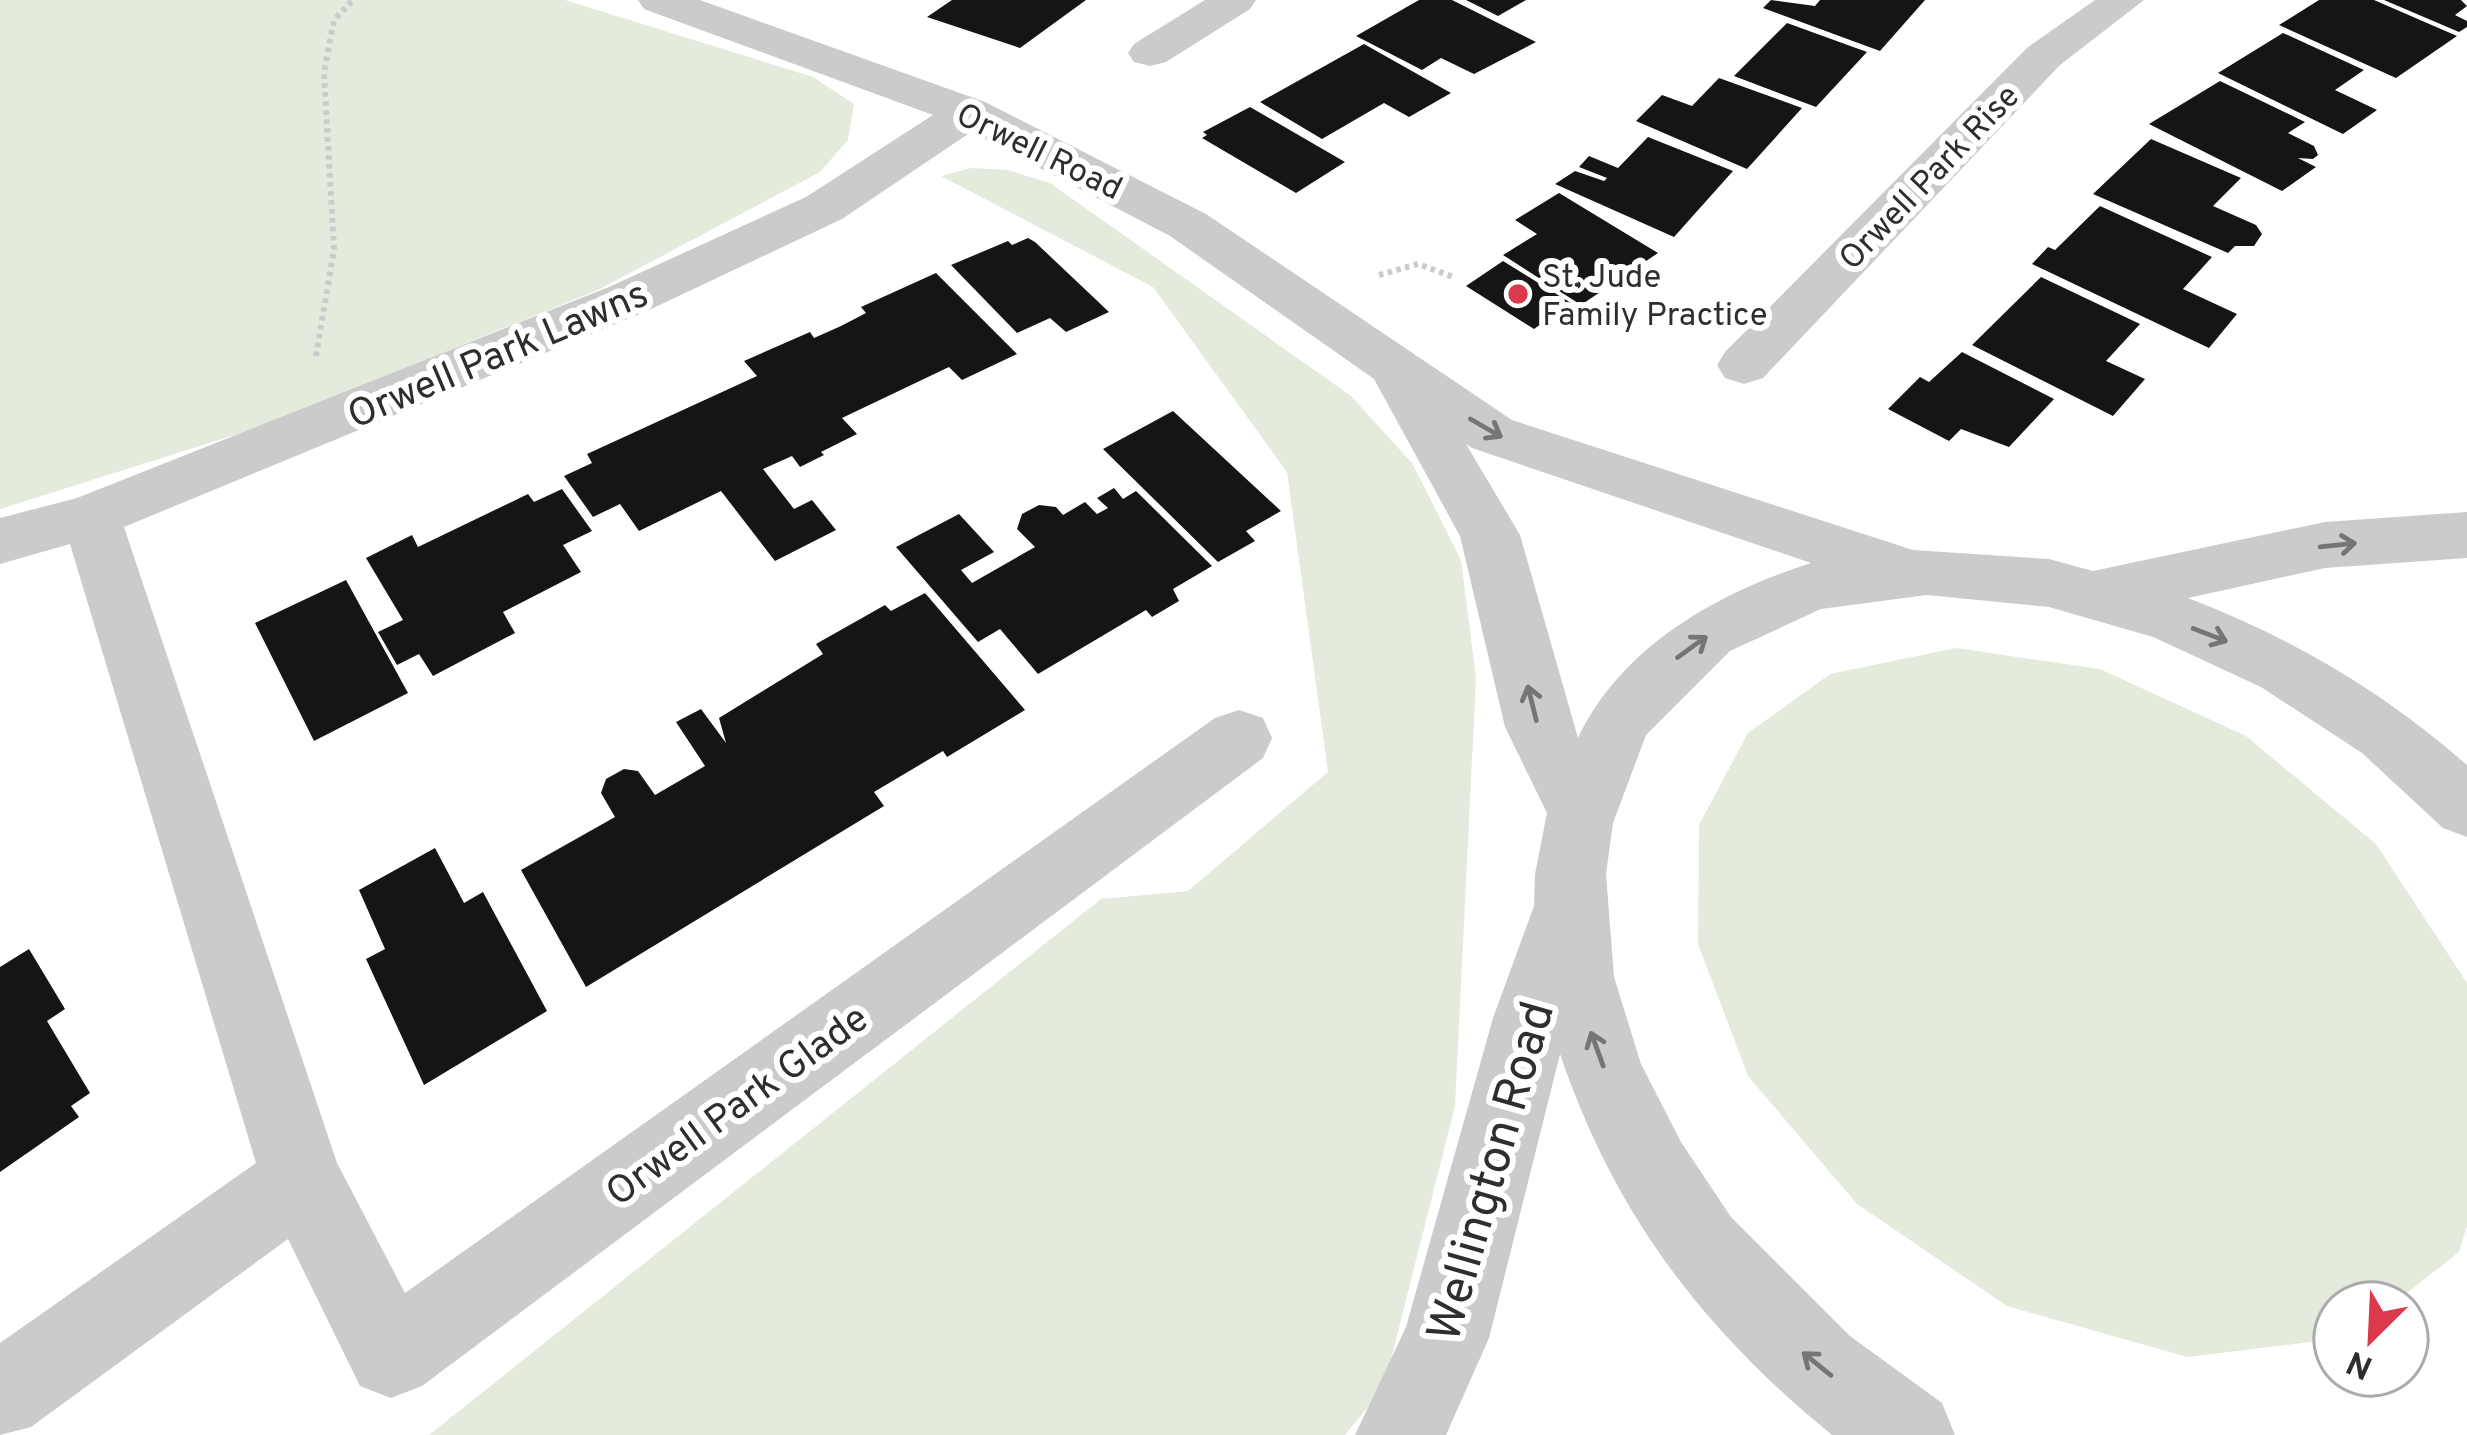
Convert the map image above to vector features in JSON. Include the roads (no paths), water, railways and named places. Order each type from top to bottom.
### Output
[{"type":"street","name":"Orwell Road","points":[[659,0],[969,112],[1188,225],[1492,434],[1909,572]]},
{"type":"street","points":[[1150,53],[1234,0]]},
{"type":"street","name":"Orwell Park Rise","points":[[1744,365],[2044,56],[2123,0]]},
{"type":"street","name":"Orwell Park Lawns","points":[[0,542],[91,517],[628,299],[824,208],[969,112]]},
{"type":"street","name":"Orwell Road","points":[[1389,363],[1490,535],[1538,727],[1580,809]]},
{"type":"street","name":"Orwell Park Glade","points":[[91,517],[302,1180],[391,1355],[1239,738]]},
{"type":"street","points":[[2100,593],[2325,545],[2467,535]]},
{"type":"street","points":[[1910,1435],[1801,1352],[1692,1235],[1620,1114],[1579,998],[1568,904],[1580,809],[1621,718],[1668,664],[1726,622],[1811,587],[1909,572],[2018,578],[2100,593],[2254,652],[2331,697],[2441,779],[2467,807]]},
{"type":"street","name":"Wellington Road","points":[[1400,1435],[1446,1338],[1532,1018],[1568,904]]},
{"type":"street","points":[[0,1396],[302,1180]]},
{"type":"place","name":"St. Jude Family Practice","points":[[1518,294]]}]
